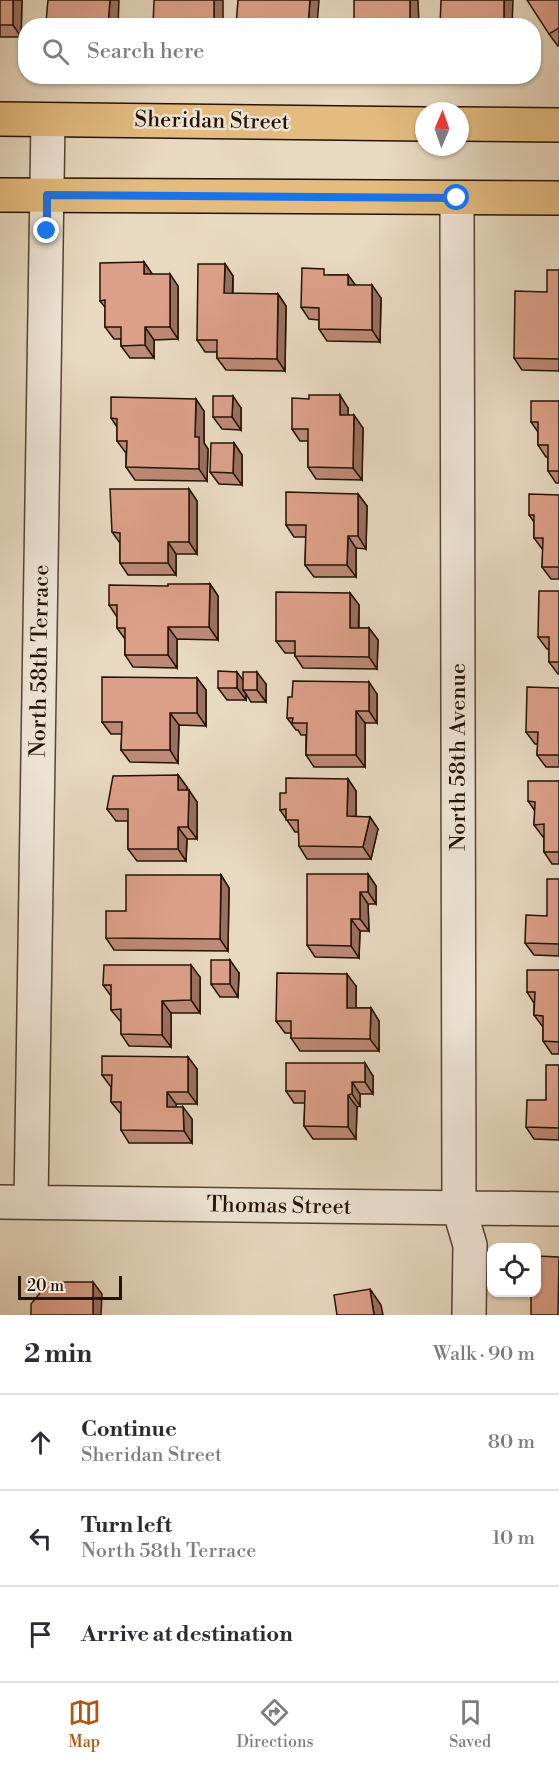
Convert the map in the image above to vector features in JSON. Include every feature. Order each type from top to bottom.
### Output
[{"type":"main road","name":"Sheridan Street","points":[[0,119],[415,124]]},
{"type":"main road","points":[[469,124],[559,125]]},
{"type":"main road","points":[[0,195],[559,198]]},
{"type":"street","name":"North 58th Terrace","points":[[15,1202],[48,120]]},
{"type":"street","name":"North 58th Avenue","points":[[457,198],[459,1208],[470,1245],[469,1315]]},
{"type":"street","name":"Thomas Street","points":[[15,1202],[559,1209]]},
{"type":"building","points":[[0,0],[13,0],[13,25],[0,25]]},
{"type":"building","points":[[48,0],[110,0],[109,18],[46,18]]},
{"type":"building","points":[[154,0],[214,0],[214,18],[153,18]]},
{"type":"building","points":[[238,0],[310,0],[309,18],[237,18]]},
{"type":"building","points":[[354,0],[410,0],[410,18],[354,18]]},
{"type":"building","points":[[441,0],[504,0],[504,18],[440,18]]},
{"type":"building","points":[[527,0],[559,0],[559,28],[549,34],[541,18],[539,18]]},
{"type":"building","points":[[144,262],[144,274],[170,274],[170,327],[145,327],[145,345],[121,346],[121,327],[105,327],[105,300],[100,301],[100,263]]},
{"type":"building","points":[[198,264],[225,264],[224,293],[278,294],[277,359],[217,358],[217,340],[197,340]]},
{"type":"building","points":[[302,268],[324,269],[324,275],[348,275],[348,285],[372,285],[372,330],[319,329],[319,308],[301,307]]},
{"type":"building","points":[[547,270],[559,270],[559,359],[514,358],[515,291],[547,292]]},
{"type":"building","points":[[309,395],[340,395],[340,415],[354,415],[353,468],[308,467],[308,429],[292,429],[292,398],[309,399]]},
{"type":"building","points":[[213,396],[233,396],[232,417],[213,417]]},
{"type":"building","points":[[111,397],[196,399],[195,437],[199,437],[199,469],[126,467],[127,441],[117,441],[117,419],[111,418]]},
{"type":"building","points":[[531,401],[559,401],[559,471],[548,471],[548,445],[538,445],[538,422],[531,422]]},
{"type":"building","points":[[211,443],[234,443],[233,473],[210,472]]},
{"type":"building","points":[[110,489],[189,489],[189,542],[168,542],[168,563],[120,563],[120,533],[112,532]]},
{"type":"building","points":[[286,492],[358,494],[358,536],[348,536],[347,565],[305,565],[306,525],[286,525]]},
{"type":"building","points":[[529,494],[559,495],[559,567],[542,567],[543,538],[534,538],[534,515],[529,515]]},
{"type":"building","points":[[168,584],[210,584],[209,627],[168,627],[168,655],[125,655],[125,628],[117,628],[117,605],[109,605],[109,585],[168,586]]},
{"type":"building","points":[[539,591],[559,591],[559,662],[549,662],[549,637],[538,637]]},
{"type":"building","points":[[276,592],[350,593],[350,628],[369,628],[369,657],[295,656],[295,641],[276,641]]},
{"type":"building","points":[[218,671],[237,672],[237,688],[218,688]]},
{"type":"building","points":[[243,672],[257,672],[257,690],[243,690]]},
{"type":"building","points":[[102,677],[197,678],[197,713],[170,713],[170,750],[121,750],[122,722],[102,722]]},
{"type":"building","points":[[293,681],[369,682],[369,711],[356,711],[356,755],[306,755],[307,723],[292,723],[293,718],[287,718],[288,697],[292,697]]},
{"type":"building","points":[[527,687],[559,688],[559,755],[537,755],[538,732],[526,732]]},
{"type":"building","points":[[178,775],[178,790],[189,790],[188,827],[178,827],[178,849],[128,849],[128,809],[107,809],[113,776]]},
{"type":"building","points":[[286,778],[348,779],[347,816],[370,817],[363,847],[299,846],[298,820],[286,820],[286,809],[280,810],[280,793],[286,793]]},
{"type":"building","points":[[528,781],[559,781],[559,852],[544,852],[544,824],[534,825],[535,802],[528,801]]},
{"type":"building","points":[[307,874],[368,874],[368,892],[360,892],[360,919],[351,919],[351,946],[307,945]]},
{"type":"building","points":[[126,875],[221,875],[220,939],[106,938],[106,911],[126,911]]},
{"type":"building","points":[[547,879],[559,879],[559,944],[525,943],[526,915],[547,916]]},
{"type":"building","points":[[211,960],[230,960],[230,984],[211,984]]},
{"type":"building","points":[[104,965],[191,965],[191,1000],[162,1001],[162,1035],[121,1034],[121,1009],[111,1010],[111,985],[103,985]]},
{"type":"building","points":[[527,970],[559,970],[559,1042],[543,1041],[543,1016],[534,1015],[535,992],[527,992]]},
{"type":"building","points":[[277,973],[347,974],[347,1008],[371,1008],[370,1039],[291,1038],[291,1021],[276,1021]]},
{"type":"building","points":[[102,1056],[188,1057],[188,1092],[167,1092],[167,1107],[183,1107],[184,1131],[121,1130],[121,1102],[111,1102],[112,1075],[102,1075]]},
{"type":"building","points":[[286,1063],[365,1063],[365,1082],[352,1082],[352,1094],[348,1095],[348,1127],[304,1126],[305,1091],[286,1091]]},
{"type":"building","points":[[546,1065],[559,1065],[559,1128],[526,1127],[527,1100],[546,1100]]},
{"type":"building","points":[[541,1256],[559,1257],[558,1315],[531,1315],[531,1297],[541,1297]]},
{"type":"building","points":[[49,1282],[93,1282],[93,1315],[31,1315],[31,1304]]},
{"type":"building","points":[[370,1289],[374,1315],[337,1315],[334,1295]]},
{"type":"route","points":[[47,231],[47,195],[457,198]]}]
